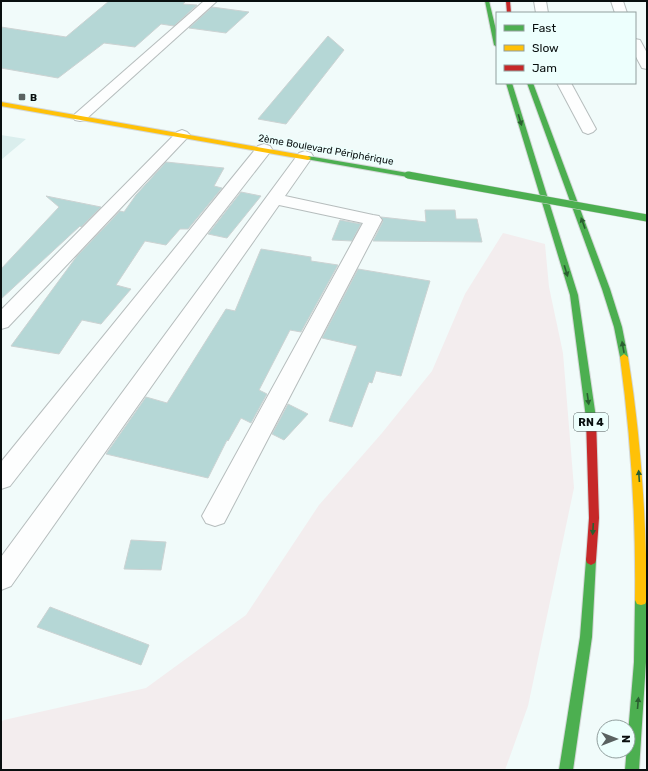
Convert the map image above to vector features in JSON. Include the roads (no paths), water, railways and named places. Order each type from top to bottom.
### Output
[{"type":"main road","points":[[487,1],[496,42]]},
{"type":"main road","points":[[508,1],[509,12]]},
{"type":"main road","name":"RN 4","points":[[509,84],[574,295],[591,420],[594,518],[586,637],[566,770]]},
{"type":"main road","points":[[530,84],[605,285],[621,339],[637,430],[644,553],[640,682],[632,770]]},
{"type":"main road","name":"2ème Boulevard Périphérique","points":[[1,104],[408,174],[647,218]]},
{"type":"street","points":[[80,117],[211,1]]},
{"type":"street","points":[[540,1],[542,12]]},
{"type":"street","points":[[616,1],[621,12]]},
{"type":"street","points":[[636,45],[647,64]]},
{"type":"street","points":[[565,84],[588,129]]},
{"type":"street","points":[[1,322],[182,135]]},
{"type":"street","points":[[1,479],[264,149]]},
{"type":"street","points":[[1,578],[305,156]]},
{"type":"street","points":[[215,516],[373,220],[274,199]]},
{"type":"place","name":"B","points":[[22,97]]}]
